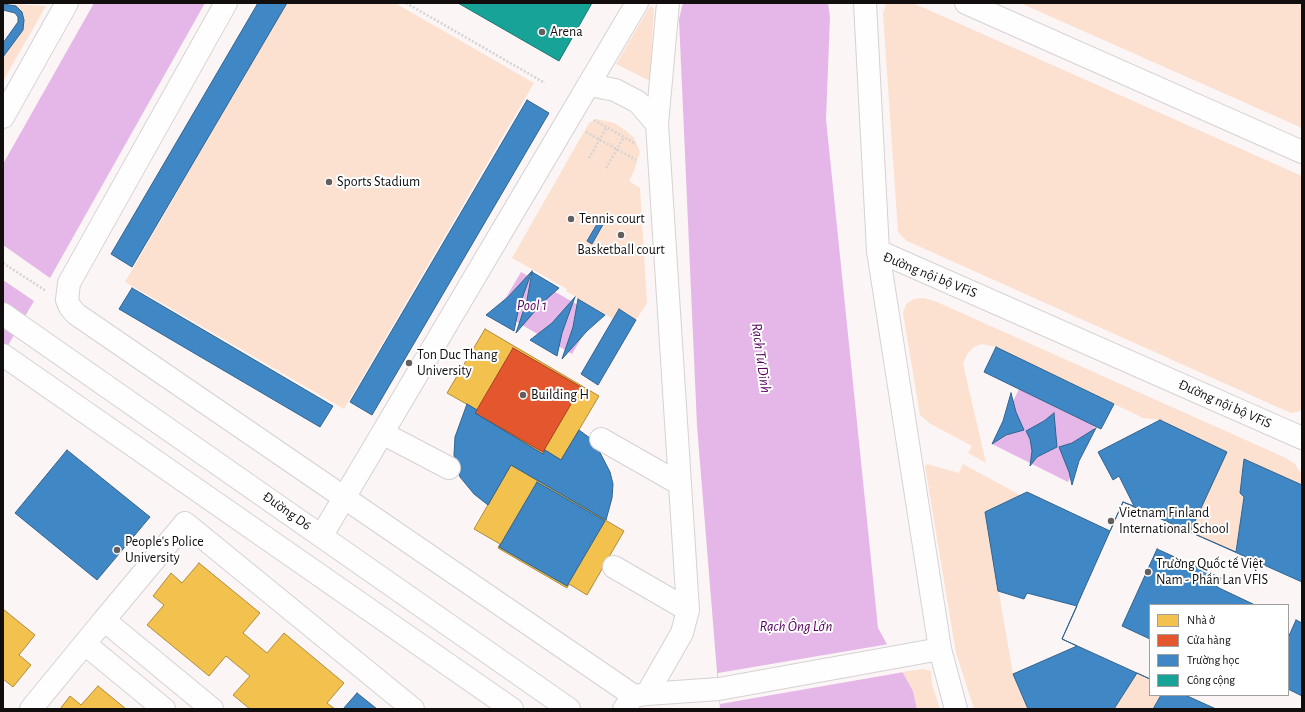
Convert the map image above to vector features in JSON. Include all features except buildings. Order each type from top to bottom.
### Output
[{"type":"street","points":[[3,117],[67,3]]},
{"type":"street","points":[[226,3],[70,283],[67,300],[76,314],[346,497],[635,700],[719,690],[930,651]]},
{"type":"street","points":[[322,535],[384,434],[637,3]]},
{"type":"street","points":[[635,700],[682,633],[688,610],[657,124],[668,3]]},
{"type":"street","points":[[865,3],[878,251]]},
{"type":"street","points":[[966,3],[1302,152]]},
{"type":"street","points":[[590,85],[615,90],[638,102],[657,124]]},
{"type":"street","name":"Đường nội bộ VFiS","points":[[878,251],[1302,438]]},
{"type":"street","name":"Đường nội bộ VFiS","points":[[878,251],[930,651],[956,709]]},
{"type":"street","name":"Đường D6","points":[[3,314],[322,535],[569,709]]},
{"type":"street","points":[[8,359],[512,709]]},
{"type":"street","points":[[56,393],[76,365]]},
{"type":"street","points":[[384,434],[449,468]]},
{"type":"street","points":[[601,439],[680,484]]},
{"type":"street","points":[[31,709],[185,523],[414,709]]},
{"type":"street","points":[[614,567],[688,610]]},
{"type":"street","points":[[104,620],[212,709]]},
{"type":"street","points":[[84,644],[164,709]]},
{"type":"path","points":[[406,3],[545,83]]},
{"type":"path","points":[[594,120],[638,145]]},
{"type":"path","points":[[589,158],[607,127]]},
{"type":"path","points":[[585,131],[638,161]]},
{"type":"path","points":[[606,168],[624,137]]},
{"type":"path","points":[[3,263],[42,290],[52,294]]},
{"type":"shaded area","name":"Sports Stadium","points":[[287,3],[395,3],[534,83],[344,409],[125,282]]},
{"type":"shaded area","points":[[886,3],[913,3],[1302,176],[1302,408],[1300,411],[1292,413],[1284,410],[907,241],[898,232],[883,14]]},
{"type":"shaded area","points":[[1020,3],[1302,3],[1302,128]]},
{"type":"shaded area","points":[[7,4],[46,6],[3,81],[3,57],[22,30],[24,20],[22,12],[16,6]]},
{"type":"shaded area","points":[[650,6],[654,8],[650,81],[616,64]]},
{"type":"shaded area","points":[[596,119],[614,123],[625,130],[634,138],[640,152],[629,181],[640,188],[647,303],[636,320],[619,309],[613,319],[566,291],[567,289],[512,258],[589,123]]},
{"type":"shaded area","points":[[924,298],[937,302],[1286,458],[1295,464],[1302,475],[1302,485],[1244,459],[1240,493],[1244,497],[1236,552],[1190,532],[1160,420],[1143,418],[996,347],[982,344],[974,347],[967,354],[963,364],[986,463],[968,453],[972,446],[929,423],[920,415],[903,313],[906,304],[914,299]]},
{"type":"shaded area","points":[[927,464],[959,473],[963,464],[1020,495],[985,512],[1013,674],[1028,709],[974,709],[956,653],[925,466]]},
{"type":"shaded area","points":[[923,669],[931,671],[932,684],[940,709],[917,709],[913,691],[902,672]]},
{"type":"shaded area","points":[[1137,673],[1149,679],[1149,696],[1160,696],[1153,709],[1114,709]]},
{"type":"water","points":[[94,3],[205,3],[50,278],[3,245],[3,164]]},
{"type":"water","name":"Rạch Ông Lớn","points":[[683,3],[828,3],[830,17],[826,119],[878,628],[913,691],[917,709],[720,709],[697,426],[679,19]]},
{"type":"water","name":"Pool 1","points":[[521,272],[595,315],[572,354],[498,311]]},
{"type":"water","points":[[3,280],[34,301],[3,354]]},
{"type":"water","points":[[1019,389],[1095,426],[1068,482],[992,444]]},
{"type":"pier","points":[[889,644],[904,672],[720,704],[718,673]]},
{"type":"place","name":"Arena","points":[[542,32]]},
{"type":"place","name":"Sports Stadium","points":[[329,182]]},
{"type":"place","name":"Tennis court","points":[[571,219]]},
{"type":"place","name":"Basketball court","points":[[621,235]]},
{"type":"place","name":"Ton Duc Thang University","points":[[409,363]]},
{"type":"place","name":"Building H","points":[[523,395]]},
{"type":"place","name":"Vietnam Finland International School","points":[[1111,521]]},
{"type":"place","name":"People's Police University","points":[[117,550]]},
{"type":"place","name":"Trường Quốc tế Việt Nam - Phần Lan VFIS","points":[[1148,572]]},
{"type":"water label","name":"Rạch Tư Dinh","points":[[761,358]]}]
